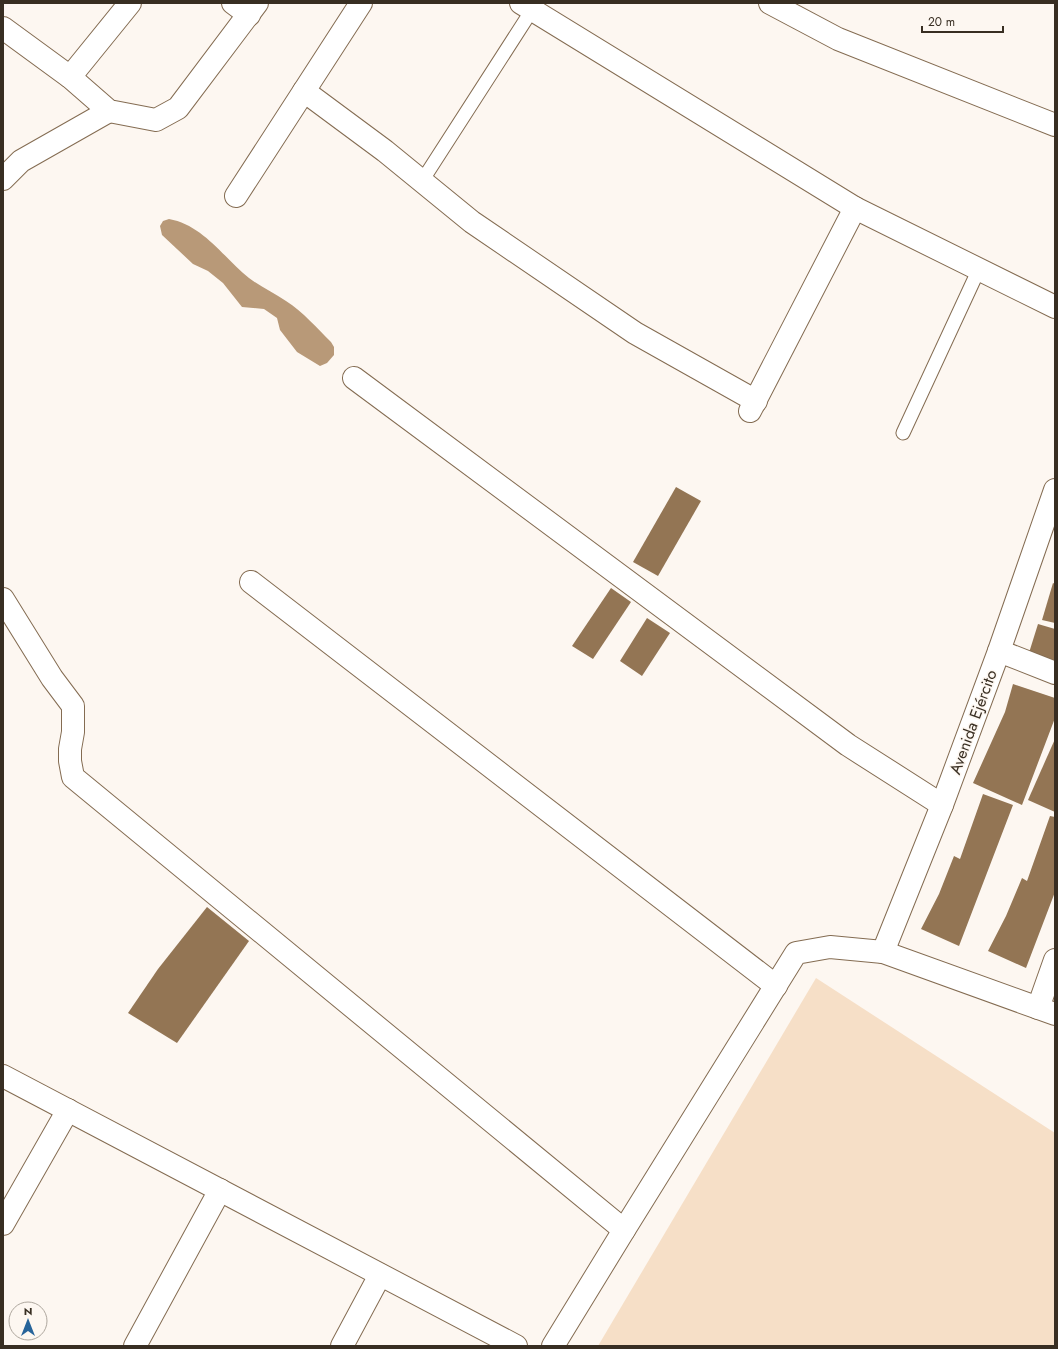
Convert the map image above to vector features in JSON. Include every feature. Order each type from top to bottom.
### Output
[{"type":"street","points":[[70,77],[130,3]]},
{"type":"street","points":[[236,196],[361,3]]},
{"type":"street","points":[[770,3],[838,39],[1055,125]]},
{"type":"street","points":[[526,6],[855,208],[1055,307]]},
{"type":"street","points":[[3,28],[70,77],[109,110],[156,120],[178,108],[246,7]]},
{"type":"street","points":[[304,91],[385,150],[472,222],[635,333],[753,406],[855,208]]},
{"type":"street","points":[[3,179],[21,161],[109,110]]},
{"type":"street","points":[[354,378],[848,745],[942,805]]},
{"type":"street","name":"Avenida Ejército","points":[[883,952],[942,805],[999,651],[1055,490]]},
{"type":"street","points":[[251,582],[776,986]]},
{"type":"street","points":[[3,599],[52,678],[73,706],[73,732],[70,749],[70,761],[73,777],[624,1230]]},
{"type":"street","points":[[999,651],[1055,673]]},
{"type":"street","points":[[554,1346],[624,1230],[796,953],[830,947],[883,952],[1047,1011],[1055,960]]},
{"type":"street","points":[[3,1076],[516,1346]]},
{"type":"street","points":[[3,1224],[68,1110]]},
{"type":"street","points":[[135,1346],[220,1190]]},
{"type":"street","points":[[342,1346],[380,1275]]},
{"type":"lane","points":[[422,181],[526,6]]},
{"type":"lane","points":[[903,433],[979,269]]},
{"type":"shaded area","points":[[169,219],[181,222],[202,235],[249,278],[298,310],[331,342],[334,347],[334,355],[327,363],[320,366],[297,352],[280,330],[277,318],[264,309],[242,307],[223,283],[208,271],[193,264],[162,235],[160,226],[163,221]]},
{"type":"shaded area","points":[[816,978],[1055,1133],[1055,1346],[598,1346]]},
{"type":"building","points":[[676,487],[701,501],[658,576],[633,562]]},
{"type":"building","points":[[1053,583],[1055,584],[1055,623],[1042,620]]},
{"type":"building","points":[[611,588],[631,602],[593,659],[572,646]]},
{"type":"building","points":[[647,618],[670,633],[642,676],[620,661]]},
{"type":"building","points":[[1038,624],[1055,629],[1055,664],[1028,656]]},
{"type":"building","points":[[1013,684],[1055,698],[1055,718],[1022,805],[973,783],[1005,712]]},
{"type":"building","points":[[1055,739],[1055,812],[1028,800]]},
{"type":"building","points":[[983,794],[1013,805],[959,946],[921,929],[939,894],[954,856],[960,859]]},
{"type":"building","points":[[1050,816],[1055,817],[1055,892],[1026,968],[988,951],[1006,916],[1022,878],[1027,881]]},
{"type":"building","points":[[207,907],[249,941],[177,1043],[128,1013],[158,969]]}]
